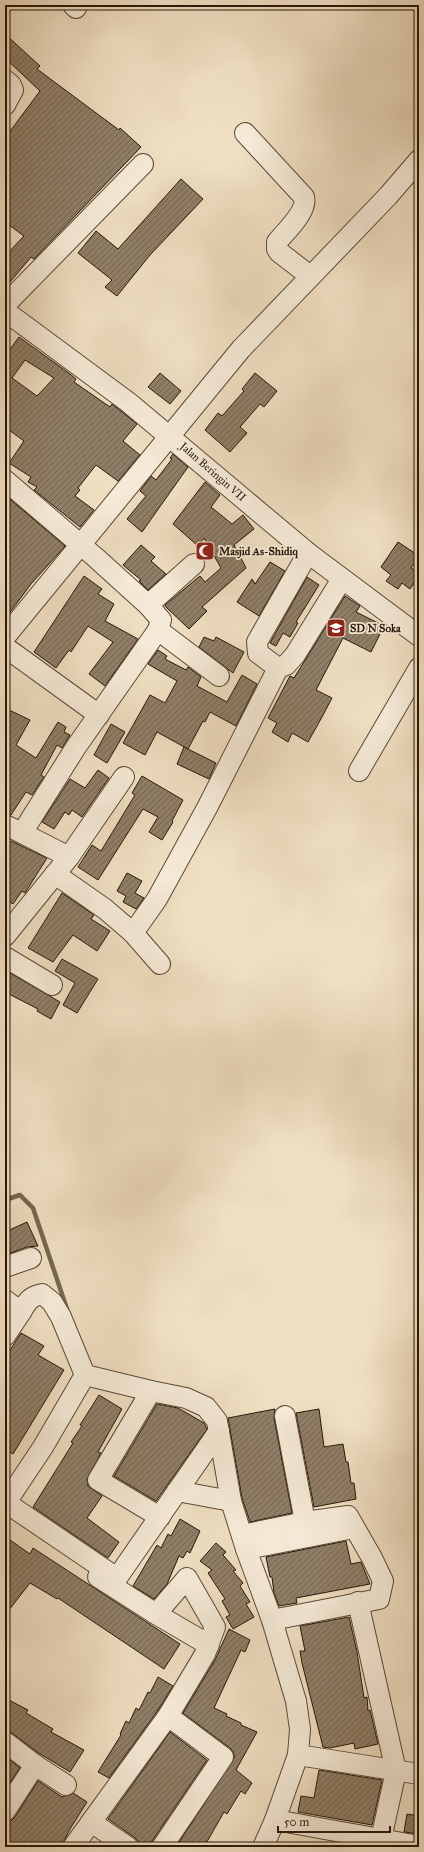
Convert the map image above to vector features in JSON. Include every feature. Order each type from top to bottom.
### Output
[{"type":"street","points":[[5,80],[11,85],[13,90],[5,105]]},
{"type":"street","points":[[245,133],[304,197],[305,203],[302,211],[277,242],[276,246],[280,252],[310,276]]},
{"type":"street","points":[[99,715],[7,646],[86,550],[170,435],[241,349],[388,196],[419,160]]},
{"type":"street","points":[[5,305],[143,164]]},
{"type":"street","name":"Jalan Beringin VII","points":[[5,311],[84,368],[170,435],[264,518],[342,579],[419,636]]},
{"type":"street","points":[[5,480],[148,605],[161,620],[158,630],[99,715],[13,829],[69,857]]},
{"type":"street","points":[[278,668],[258,653],[256,642],[308,553]]},
{"type":"street","points":[[148,605],[194,564]]},
{"type":"street","points":[[133,933],[157,899],[208,806],[278,668],[286,665],[295,655],[342,579]]},
{"type":"street","points":[[158,630],[219,676]]},
{"type":"street","points":[[359,771],[419,668]]},
{"type":"street","points":[[5,936],[69,857],[124,777]]},
{"type":"street","points":[[55,874],[105,909],[133,933],[160,964]]},
{"type":"street","points":[[5,957],[52,985]]},
{"type":"street","points":[[5,1267],[31,1258]]},
{"type":"street","points":[[5,1336],[29,1298],[42,1294],[52,1302],[61,1317],[85,1375]]},
{"type":"street","points":[[5,1300],[21,1312]]},
{"type":"street","points":[[85,1375],[186,1398],[206,1407],[217,1421],[231,1501],[272,1620],[296,1701],[300,1729],[298,1755],[275,1820],[263,1847]]},
{"type":"street","points":[[5,1506],[43,1447],[85,1375]]},
{"type":"street","points":[[151,1391],[98,1480],[160,1517]]},
{"type":"street","points":[[284,1416],[305,1522]]},
{"type":"street","points":[[5,1506],[117,1578],[219,1432]]},
{"type":"street","points":[[177,1491],[231,1501]]},
{"type":"street","points":[[5,1506],[31,1535],[156,1614],[209,1645]]},
{"type":"street","points":[[244,1542],[305,1522],[348,1516],[372,1558],[382,1581],[379,1599],[272,1620]]},
{"type":"street","points":[[244,1542],[354,1528]]},
{"type":"street","points":[[73,1847],[168,1716],[205,1654],[215,1627],[187,1578],[156,1614]]},
{"type":"street","points":[[358,1602],[396,1771],[381,1839]]},
{"type":"street","points":[[162,1847],[223,1757],[168,1716]]},
{"type":"street","points":[[5,1742],[35,1765],[66,1785]]},
{"type":"street","points":[[298,1755],[419,1774]]},
{"type":"street","points":[[5,1811],[35,1765]]},
{"type":"street","points":[[275,1820],[419,1846]]},
{"type":"street","points":[[91,1822],[128,1847]]},
{"type":"building","points":[[5,34],[40,66],[37,69],[119,130],[120,128],[141,147],[34,259],[31,257],[5,288],[5,256],[24,236],[5,222],[5,138],[40,91],[5,58]]},
{"type":"building","points":[[181,179],[203,199],[150,255],[117,296],[105,287],[112,280],[78,253],[96,231],[118,249]]},
{"type":"building","points":[[19,337],[70,374],[76,379],[74,382],[110,407],[112,404],[137,424],[123,441],[140,455],[118,481],[96,465],[78,488],[80,490],[75,496],[94,510],[80,527],[34,490],[37,487],[28,482],[31,477],[9,463],[24,441],[5,427],[5,356]],"holes":[[[25,360],[54,378],[37,396],[12,378]]]},
{"type":"building","points":[[160,373],[181,391],[170,404],[148,387]]},
{"type":"building","points":[[255,373],[277,391],[264,407],[260,404],[240,427],[247,433],[230,452],[205,430],[218,413],[222,416],[244,391],[242,389]]},
{"type":"building","points":[[173,454],[188,467],[142,532],[127,519],[146,496],[140,491],[151,476],[156,480],[172,459],[170,458]]},
{"type":"building","points":[[205,482],[220,495],[211,507],[232,524],[243,515],[254,529],[234,545],[246,568],[202,607],[207,611],[189,629],[165,605],[200,576],[205,582],[221,568],[204,538],[198,546],[173,524]]},
{"type":"building","points":[[5,495],[65,546],[31,584],[5,619]]},
{"type":"building","points":[[398,542],[419,556],[411,568],[419,573],[419,576],[410,589],[402,583],[398,589],[386,581],[391,575],[381,567]]},
{"type":"building","points":[[141,545],[155,557],[151,561],[166,574],[148,590],[139,581],[141,580],[123,565]]},
{"type":"building","points":[[270,562],[285,571],[259,616],[237,602],[252,579],[255,584]]},
{"type":"building","points":[[84,576],[102,589],[98,594],[114,604],[105,621],[138,639],[105,686],[89,674],[113,642],[88,626],[71,652],[69,650],[56,668],[34,652]]},
{"type":"building","points":[[307,577],[319,585],[296,622],[298,623],[290,637],[283,633],[276,646],[270,643]]},
{"type":"building","points":[[345,596],[360,606],[356,612],[384,626],[371,652],[343,638],[316,690],[332,698],[322,717],[308,742],[292,733],[288,742],[272,732],[277,723],[268,718],[290,676],[294,678]]},
{"type":"building","points":[[204,637],[214,641],[216,637],[244,652],[233,673],[199,647]]},
{"type":"building","points":[[158,650],[167,656],[165,659],[186,670],[188,667],[201,677],[197,686],[227,702],[242,675],[257,684],[236,726],[210,712],[205,722],[203,721],[188,749],[157,732],[145,755],[123,743],[150,695],[165,703],[177,681],[148,664]]},
{"type":"building","points":[[5,708],[30,720],[16,745],[36,758],[58,722],[66,727],[64,732],[70,735],[62,748],[57,745],[41,775],[44,777],[32,795],[26,792],[11,815],[5,814]]},
{"type":"building","points":[[111,724],[125,732],[107,763],[94,755]]},
{"type":"building","points":[[184,747],[216,763],[209,779],[177,764]]},
{"type":"building","points":[[98,770],[109,778],[82,817],[72,810],[69,815],[65,812],[54,829],[42,822],[70,779],[85,788]]},
{"type":"building","points":[[142,776],[183,800],[172,821],[173,822],[162,840],[149,832],[158,817],[143,809],[98,880],[78,867],[92,845],[101,851],[135,795],[132,793]]},
{"type":"building","points":[[11,841],[47,858],[25,893],[22,891],[13,904],[5,899],[5,850]]},
{"type":"building","points":[[127,873],[142,881],[135,893],[144,898],[136,909],[123,902],[126,896],[117,891]]},
{"type":"building","points":[[62,893],[94,915],[91,919],[110,931],[97,951],[73,935],[53,962],[28,948]]},
{"type":"building","points":[[62,959],[98,979],[77,1013],[63,1005],[75,983],[55,971]]},
{"type":"building","points":[[5,970],[60,1002],[51,1019],[37,1011],[38,1009],[5,992]]},
{"type":"building","points":[[27,1222],[38,1246],[27,1247],[5,1255],[5,1232]]},
{"type":"building","points":[[21,1333],[44,1346],[38,1355],[64,1370],[13,1454],[5,1449],[5,1358]]},
{"type":"building","points":[[99,1395],[122,1409],[98,1452],[101,1453],[87,1479],[88,1486],[102,1496],[87,1518],[119,1542],[108,1558],[33,1507],[73,1443],[71,1442],[82,1426],[80,1425]]},
{"type":"building","points":[[157,1404],[178,1408],[204,1423],[207,1429],[156,1501],[114,1476]]},
{"type":"building","points":[[275,1409],[274,1418],[292,1513],[250,1522],[242,1498],[228,1418]]},
{"type":"building","points":[[319,1409],[324,1447],[343,1444],[346,1462],[348,1462],[351,1483],[354,1483],[356,1499],[314,1507],[296,1413]]},
{"type":"building","points":[[180,1519],[200,1531],[190,1553],[187,1551],[183,1558],[179,1556],[167,1584],[154,1599],[133,1586],[157,1545],[161,1548],[168,1534],[171,1536]]},
{"type":"building","points":[[10,1540],[30,1554],[33,1548],[180,1644],[164,1669],[58,1598],[57,1599],[30,1583],[5,1615],[5,1547]]},
{"type":"building","points":[[346,1541],[351,1564],[361,1562],[370,1584],[296,1598],[297,1603],[279,1606],[274,1593],[272,1577],[270,1577],[266,1557]]},
{"type":"building","points":[[216,1543],[226,1552],[223,1555],[236,1570],[233,1571],[243,1583],[240,1586],[250,1602],[246,1604],[254,1617],[233,1629],[226,1617],[230,1615],[222,1601],[225,1599],[208,1573],[212,1570],[200,1561]]},
{"type":"building","points":[[349,1617],[357,1652],[364,1698],[367,1697],[368,1711],[370,1710],[378,1744],[355,1749],[354,1743],[330,1748],[323,1747],[302,1663],[300,1651],[305,1651],[300,1626]]},
{"type":"building","points":[[229,1629],[250,1640],[245,1652],[241,1650],[214,1708],[227,1714],[226,1716],[241,1723],[241,1725],[257,1732],[236,1770],[252,1783],[245,1794],[241,1791],[227,1814],[224,1812],[204,1847],[176,1847],[234,1758],[234,1753],[230,1748],[183,1713],[215,1660]]},
{"type":"building","points":[[158,1677],[173,1686],[158,1710],[109,1778],[98,1772],[121,1735],[120,1734],[126,1721],[129,1723],[136,1708],[139,1710]]},
{"type":"building","points":[[5,1698],[28,1710],[26,1713],[53,1729],[51,1732],[84,1750],[70,1772],[37,1752],[12,1733],[5,1731]]},
{"type":"building","points":[[170,1732],[207,1760],[152,1841],[151,1847],[144,1847],[134,1837],[108,1819]]},
{"type":"building","points":[[5,1756],[20,1768],[5,1790]]},
{"type":"building","points":[[319,1770],[382,1780],[372,1825],[298,1812],[301,1796],[314,1798]]},
{"type":"building","points":[[38,1781],[62,1797],[73,1793],[87,1802],[70,1829],[61,1847],[5,1847],[5,1822],[11,1821],[15,1817]]},
{"type":"building","points":[[407,1814],[419,1816],[419,1834],[404,1832]]},
{"type":"waterway","points":[[5,1200],[20,1195],[33,1208],[68,1312]]},
{"type":"place","name":"Masjid As-Shidiq","points":[[205,551]]},
{"type":"place","name":"SD N Soka","points":[[336,628]]}]
